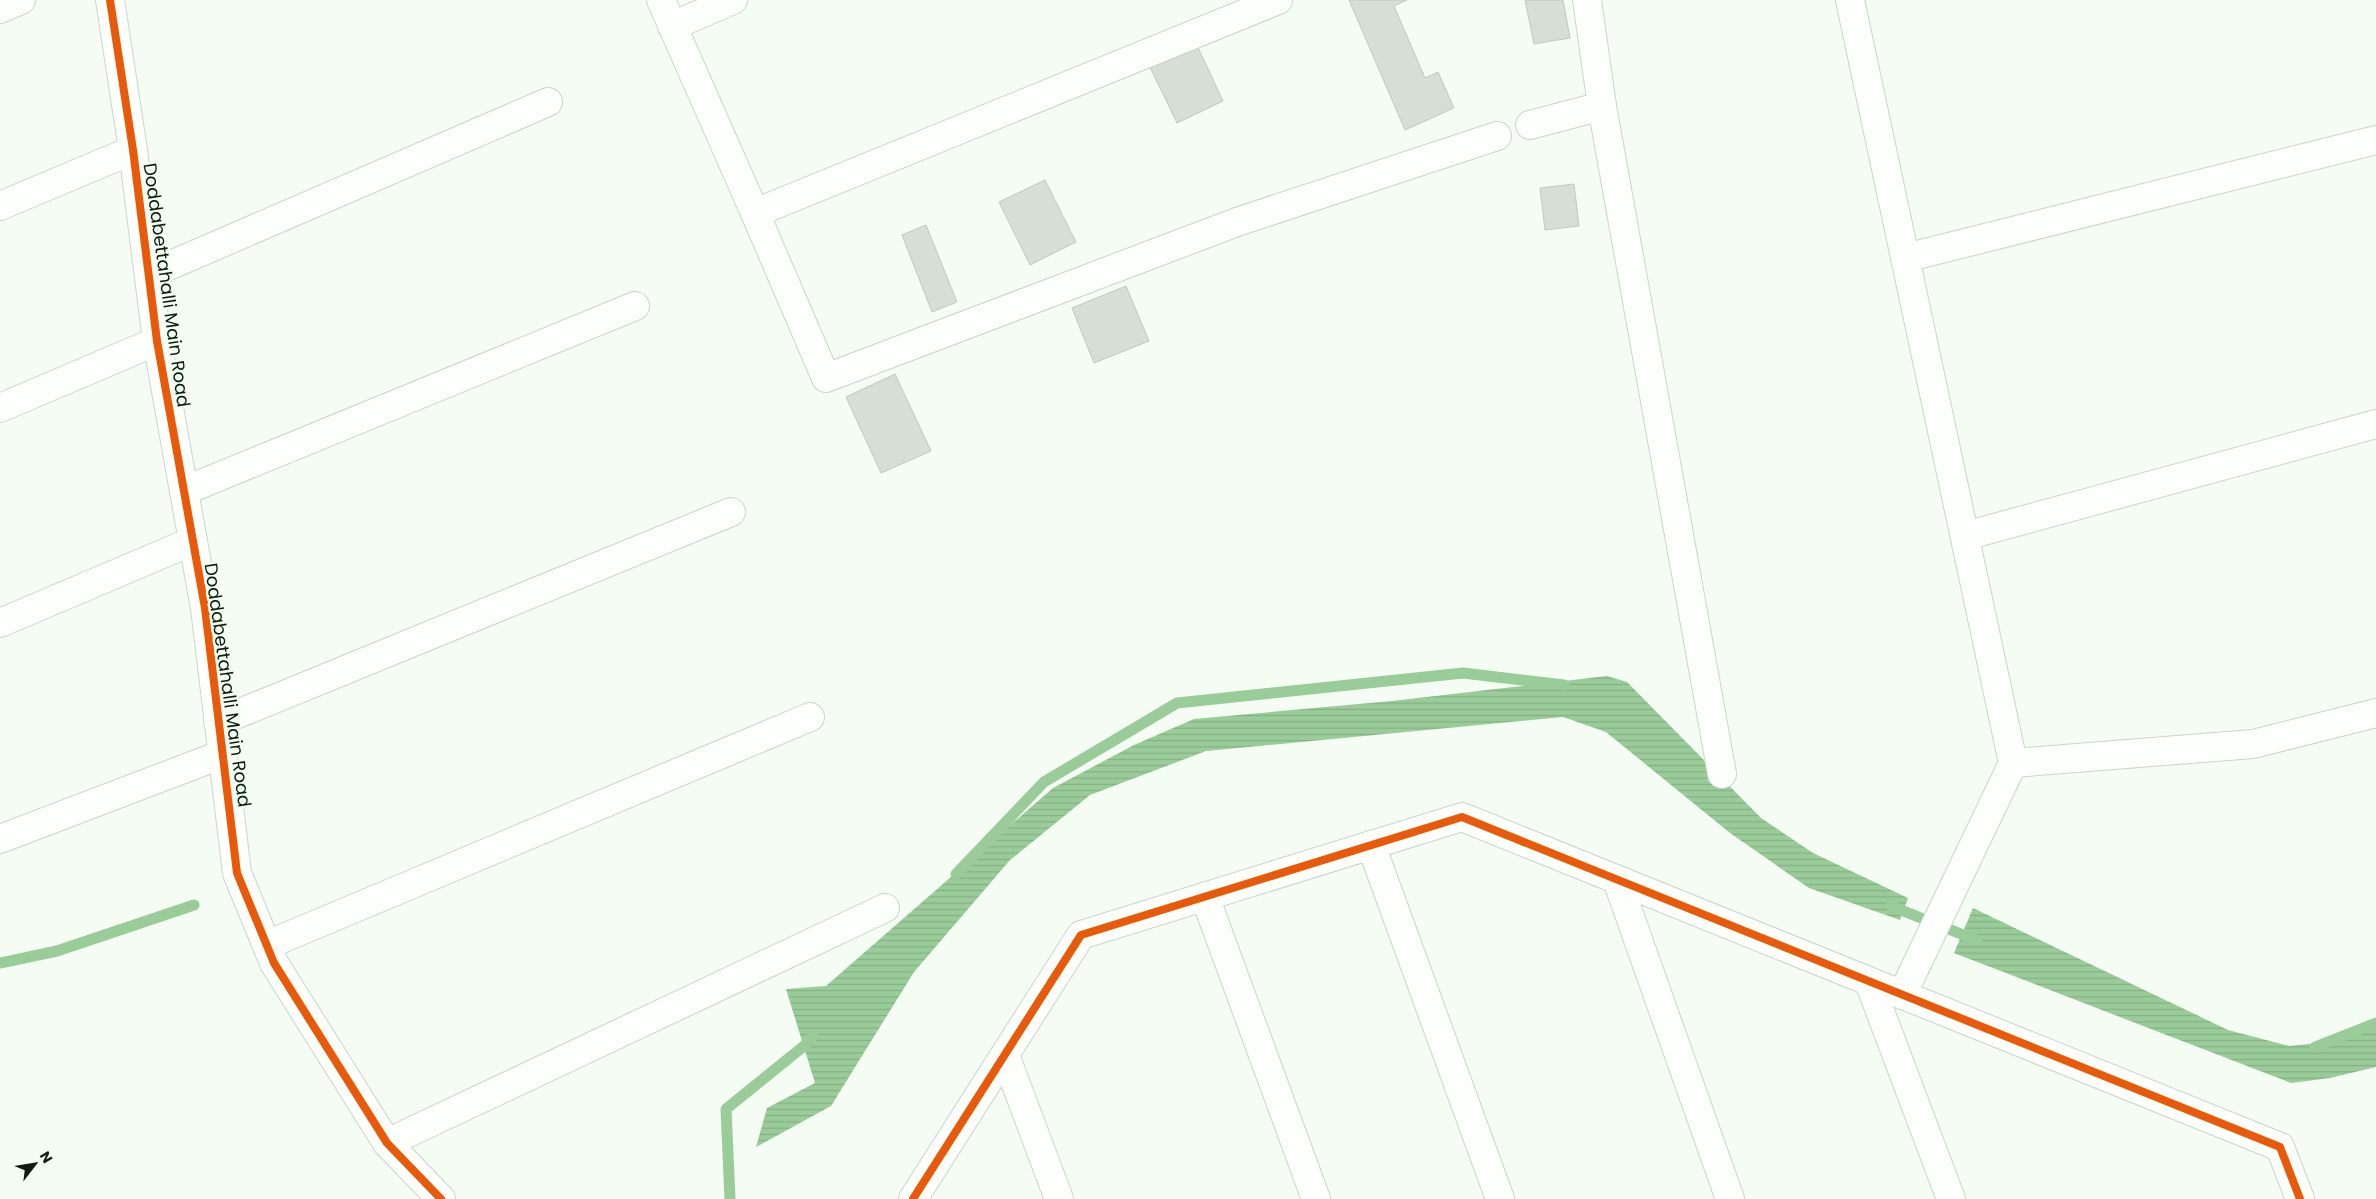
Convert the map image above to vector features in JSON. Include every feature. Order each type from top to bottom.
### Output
[{"type":"street","points":[[0,8],[21,0]]},
{"type":"street","points":[[661,0],[826,378],[1237,222],[1497,136]]},
{"type":"street","points":[[672,26],[733,0]]},
{"type":"street","points":[[755,214],[1278,0]]},
{"type":"street","points":[[1587,0],[1602,106],[1722,774]]},
{"type":"street","points":[[1850,0],[2013,763],[1902,995]]},
{"type":"street","name":"Doddabettahalli Main Road","points":[[115,2],[157,341],[205,608],[237,874],[274,963],[387,1143],[441,1199]]},
{"type":"street","points":[[150,274],[548,102]]},
{"type":"street","points":[[1530,125],[1602,106]]},
{"type":"street","points":[[1906,258],[2376,140]]},
{"type":"street","points":[[0,206],[133,150]]},
{"type":"street","points":[[184,491],[635,306]]},
{"type":"street","points":[[0,408],[157,341]]},
{"type":"street","points":[[1965,536],[2376,424]]},
{"type":"street","points":[[218,722],[730,512]]},
{"type":"street","points":[[0,623],[193,542]]},
{"type":"street","points":[[2013,763],[2253,744],[2376,713]]},
{"type":"street","points":[[267,946],[810,717]]},
{"type":"street","points":[[0,839],[223,754]]},
{"type":"street","points":[[913,1199],[1081,935],[1462,817],[2280,1147],[2300,1199]]},
{"type":"street","points":[[1371,845],[1500,1199]]},
{"type":"street","points":[[1617,880],[1730,1199]]},
{"type":"street","points":[[1205,897],[1316,1199]]},
{"type":"street","points":[[387,1143],[885,908]]},
{"type":"street","points":[[1869,982],[1951,1199]]},
{"type":"street","points":[[1005,1056],[1059,1199]]},
{"type":"shaded area","points":[[1607,676],[1627,682],[1761,818],[1813,853],[1908,898],[1900,920],[1809,888],[1730,833],[1606,732],[1563,717],[1206,751],[1090,795],[1010,860],[914,972],[831,1106],[756,1147],[767,1108],[815,1083],[786,989],[826,986],[1053,788],[1134,745],[1194,719],[1392,701]]},
{"type":"shaded area","points":[[1973,908],[2228,1030],[2289,1046],[2329,1042],[2376,1027],[2376,1067],[2330,1078],[2291,1083],[1954,953]]},
{"type":"building","points":[[1349,0],[1407,0],[1394,6],[1425,78],[1438,72],[1454,108],[1405,130]]},
{"type":"building","points":[[1525,0],[1563,0],[1570,38],[1534,44]]},
{"type":"building","points":[[1194,39],[1223,101],[1177,123],[1147,61]]},
{"type":"building","points":[[1045,180],[1076,242],[1030,265],[999,202]]},
{"type":"building","points":[[1574,184],[1579,226],[1545,230],[1540,188]]},
{"type":"building","points":[[926,225],[957,302],[932,312],[902,235]]},
{"type":"building","points":[[1126,286],[1149,341],[1094,363],[1072,308]]},
{"type":"building","points":[[895,374],[931,451],[881,473],[846,397]]},
{"type":"waterway","points":[[956,874],[1044,782],[1177,703],[1463,673],[1564,685]]},
{"type":"waterway","points":[[0,963],[57,951],[194,905]]},
{"type":"waterway","points":[[1891,906],[1976,940]]},
{"type":"waterway","points":[[2315,1047],[2376,1023]]},
{"type":"waterway","points":[[730,1199],[726,1109],[804,1046],[813,1036]]},
{"type":"cycle path","points":[[110,0],[133,150],[157,341],[205,608],[237,873],[274,963],[387,1143],[441,1199]]},
{"type":"cycle path","points":[[913,1199],[1081,935],[1462,817],[2280,1147],[2300,1199]]}]
